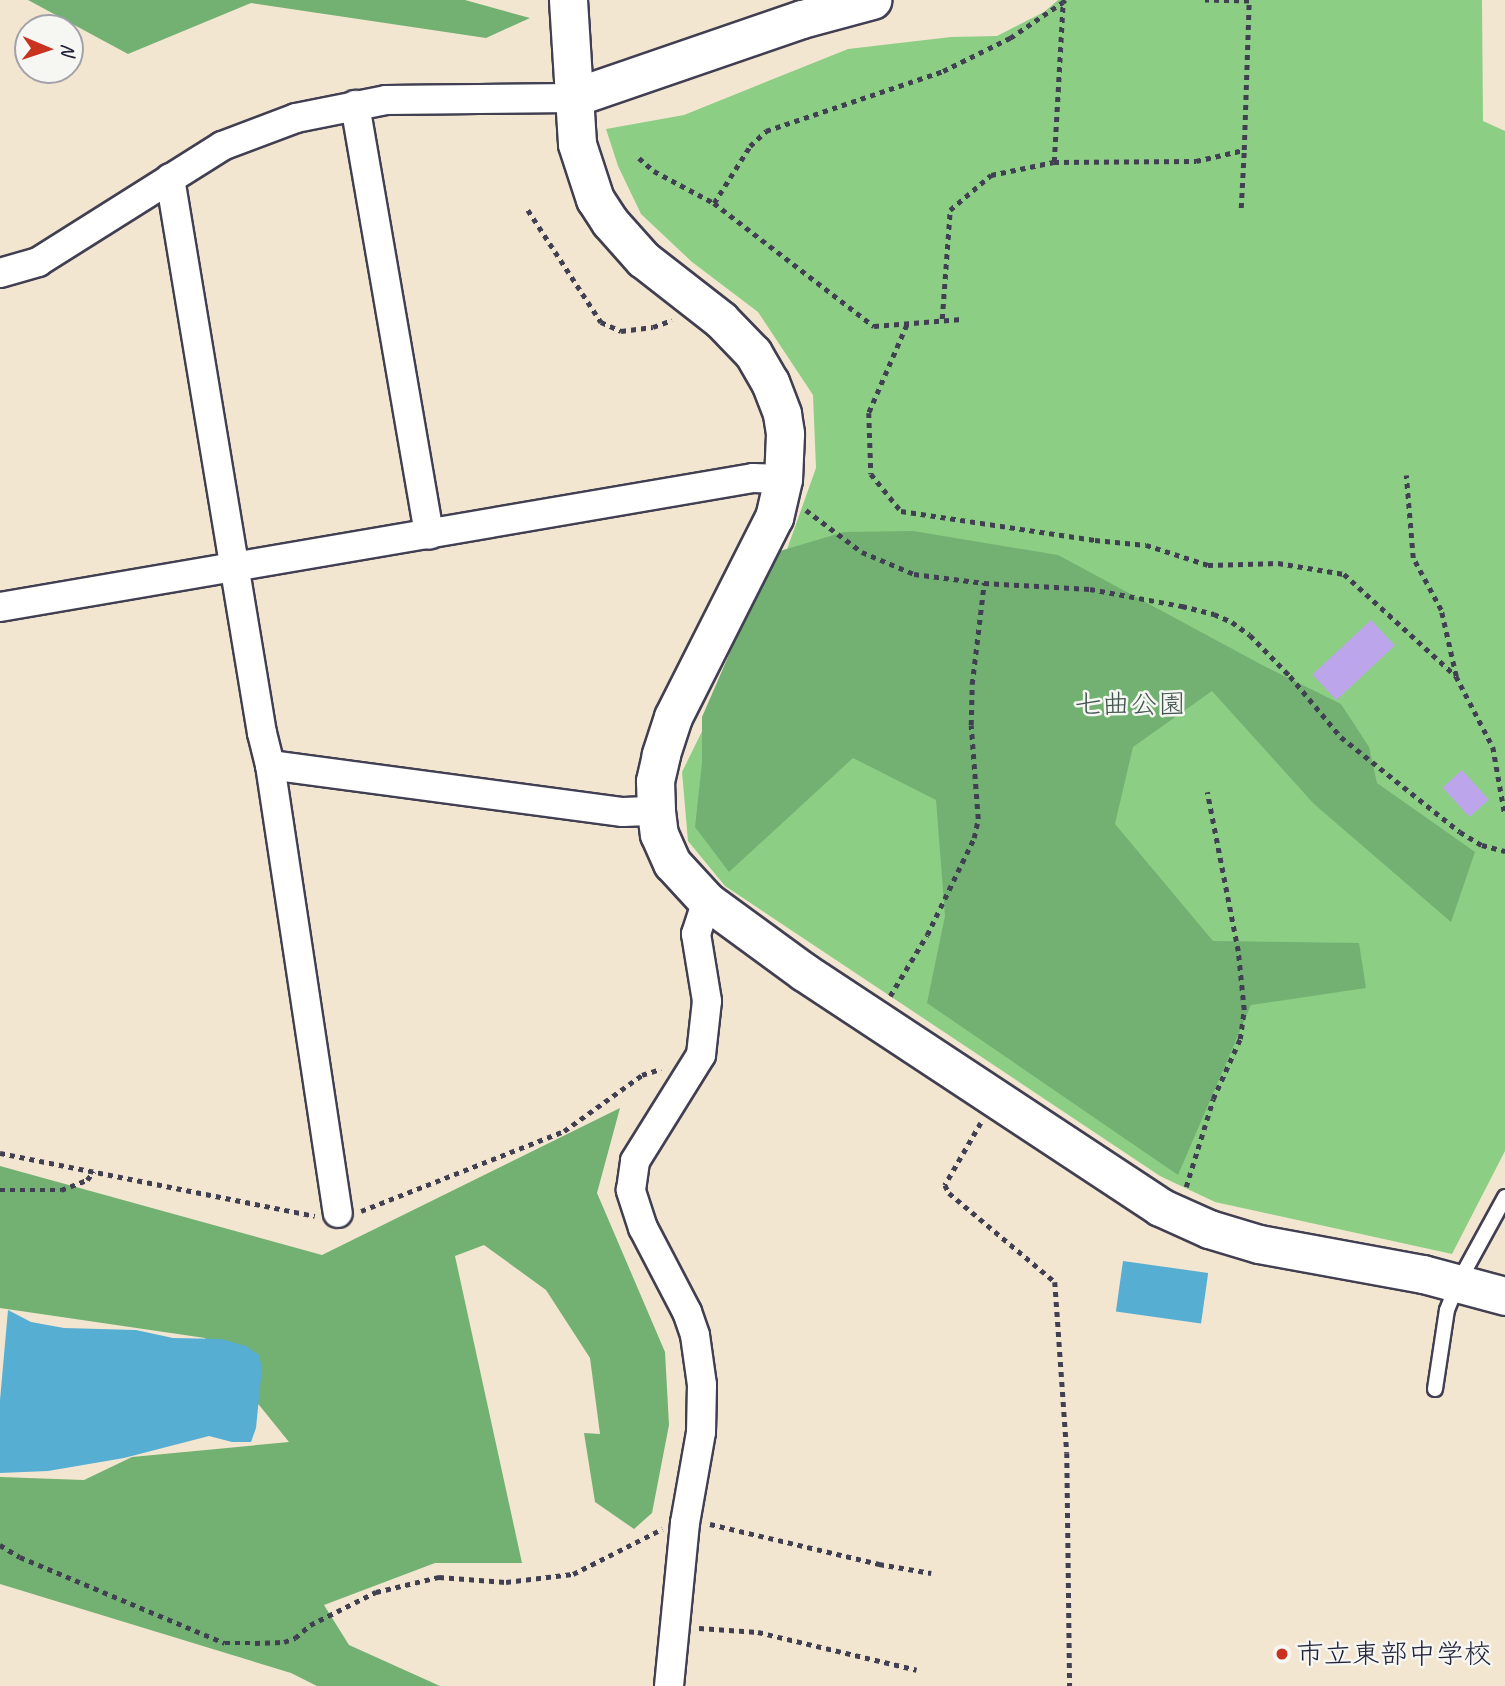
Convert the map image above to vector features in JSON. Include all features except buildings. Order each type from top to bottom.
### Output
[{"type":"street","points":[[568,0],[572,98],[577,144],[595,199],[610,222],[643,259],[691,295],[753,353],[770,382],[782,414],[785,434],[781,489],[763,545],[673,717],[655,781],[659,834],[672,863],[707,901],[804,972],[1109,1175],[1176,1214],[1209,1229],[1259,1244],[1458,1283],[1505,1296]]},
{"type":"street","points":[[0,273],[38,262],[170,178],[246,135],[296,118],[355,105],[420,98],[572,98],[802,19],[873,0]]},
{"type":"street","points":[[355,105],[429,535]]},
{"type":"street","points":[[170,178],[261,733],[270,765],[338,1213]]},
{"type":"street","points":[[0,607],[753,478],[781,489]]},
{"type":"street","points":[[270,765],[623,812],[656,811]]},
{"type":"street","points":[[669,1686],[686,1520],[701,1432],[699,1361],[687,1312],[643,1228],[631,1190],[635,1161],[701,1055],[707,1001],[696,934],[707,901]]},
{"type":"lane","points":[[1435,1389],[1447,1310],[1458,1283],[1505,1197]]},
{"type":"path","points":[[1205,0],[1249,1],[1241,208]]},
{"type":"path","points":[[1054,162],[1064,1]]},
{"type":"path","points":[[714,203],[750,146],[766,131],[943,71],[1010,38],[1064,1]]},
{"type":"path","points":[[942,319],[950,210],[991,174],[1054,162],[1196,161],[1244,150]]},
{"type":"path","points":[[639,158],[654,171],[714,203],[874,326],[907,326],[942,319],[962,319]]},
{"type":"path","points":[[528,210],[575,287],[601,322],[609,327],[621,331],[653,327],[672,320],[691,295]]},
{"type":"path","points":[[907,326],[869,413],[871,474],[901,511],[1146,545],[1208,565],[1278,563],[1344,574],[1456,676]]},
{"type":"path","points":[[1406,475],[1413,558],[1441,610],[1456,676],[1493,747],[1505,815]]},
{"type":"path","points":[[781,489],[853,547],[897,569],[937,579],[1090,589],[1182,606],[1214,614],[1232,622],[1250,635],[1290,676],[1350,745],[1460,832],[1482,845],[1505,851]]},
{"type":"path","points":[[876,1018],[927,935],[974,838],[978,819],[971,712],[984,583]]},
{"type":"path","points":[[1176,1214],[1213,1099],[1240,1039],[1244,1010],[1238,951],[1208,792]]},
{"type":"path","points":[[996,1098],[945,1185],[949,1193],[1055,1282],[1067,1453],[1070,1686]]},
{"type":"path","points":[[0,1190],[61,1190],[87,1180],[94,1171]]},
{"type":"path","points":[[0,1545],[20,1557],[225,1643],[274,1643],[295,1638],[310,1625],[376,1592],[439,1577],[506,1582],[573,1574],[657,1530],[686,1520],[854,1559],[931,1573]]},
{"type":"path","points":[[675,1628],[758,1632],[917,1671]]},
{"type":"green space","points":[[28,0],[465,0],[530,18],[486,38],[251,3],[128,54],[84,30],[84,14],[54,14]]},
{"type":"green space","name":"七曲公園","points":[[1058,0],[1482,0],[1483,121],[1505,131],[1505,1151],[1452,1254],[1215,1202],[1160,1176],[725,886],[688,841],[682,772],[775,583],[816,468],[813,395],[758,312],[692,262],[641,214],[618,166],[606,129],[684,115],[848,49],[951,37],[997,36],[1044,12]]},
{"type":"green space","points":[[913,531],[1058,555],[1264,666],[1341,704],[1369,747],[1377,783],[1475,852],[1451,922],[1314,804],[1212,691],[1133,747],[1115,824],[1213,941],[1359,943],[1366,988],[1251,1005],[1178,1175],[927,1003],[945,916],[936,800],[853,758],[729,872],[695,827],[702,763],[702,717],[773,553],[844,532]]},
{"type":"green space","points":[[620,1108],[597,1193],[665,1352],[669,1425],[652,1513],[634,1529],[595,1502],[584,1433],[600,1434],[590,1358],[546,1290],[484,1245],[455,1256],[522,1563],[435,1563],[324,1605],[349,1645],[440,1686],[317,1686],[291,1673],[0,1584],[0,1477],[84,1480],[132,1457],[289,1442],[205,1338],[0,1308],[0,1166],[322,1255]]},
{"type":"water","points":[[1123,1261],[1208,1273],[1201,1323],[1116,1312]]},
{"type":"water","points":[[8,1310],[31,1322],[64,1328],[136,1330],[173,1338],[221,1339],[246,1346],[259,1355],[262,1368],[256,1428],[251,1442],[232,1442],[209,1436],[124,1458],[48,1471],[0,1473],[0,1400]]},
{"type":"place","name":"市立東部中学校","points":[[1282,1654]]}]
